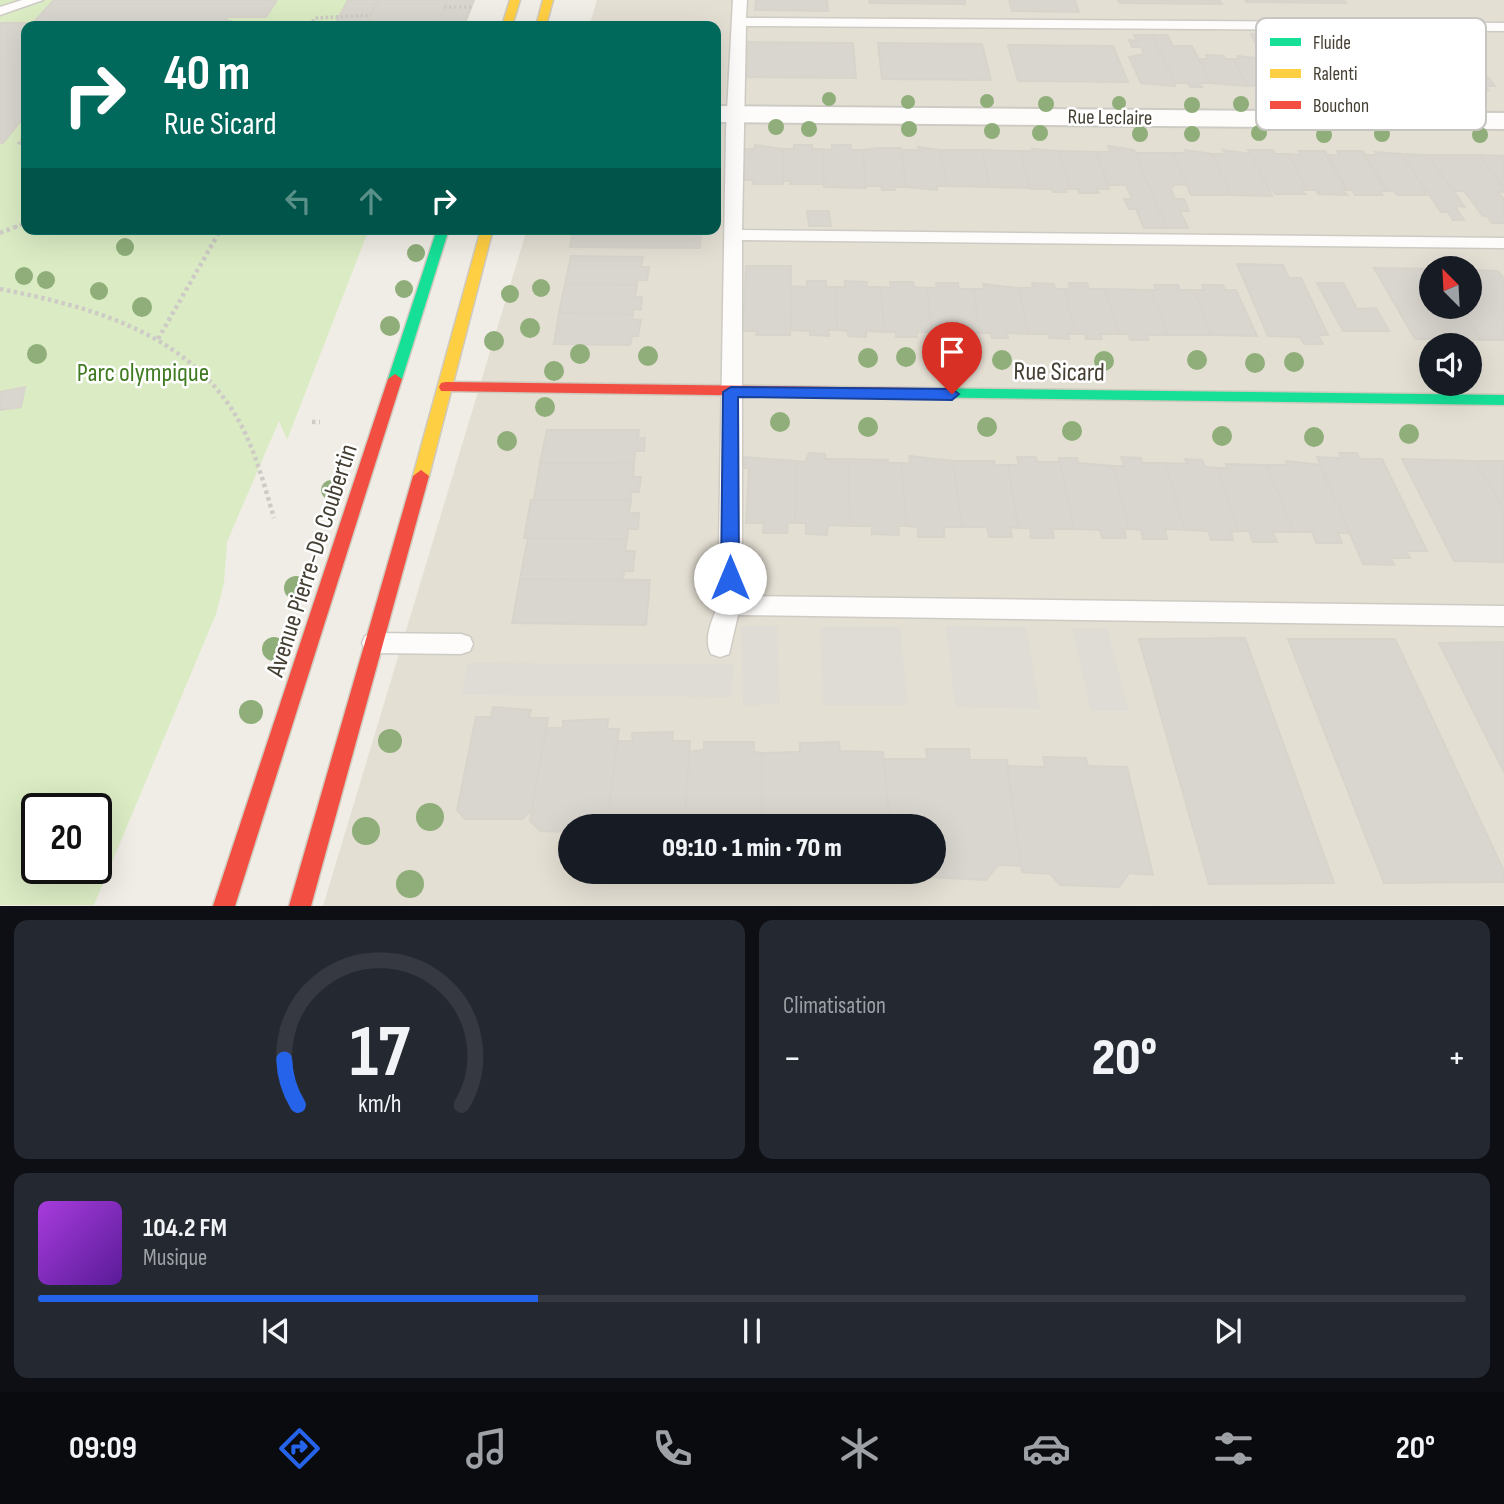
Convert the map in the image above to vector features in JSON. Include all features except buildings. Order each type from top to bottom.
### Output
[{"type":"street","points":[[509,21],[515,0]]},
{"type":"street","points":[[542,21],[548,0]]},
{"type":"street","name":"Rue Leclaire","points":[[725,114],[1256,119]]},
{"type":"street","name":"Rue Leclaire","points":[[1486,121],[1504,121]]},
{"type":"street","name":"Avenue Pierre-De Coubertin","points":[[224,905],[441,235]]},
{"type":"street","points":[[300,905],[446,387],[485,235]]},
{"type":"street","name":"Rue Sicard","points":[[446,387],[1504,400]]},
{"type":"lane","points":[[0,11],[36,0]]},
{"type":"lane","points":[[720,648],[721,627],[730,605],[733,235],[725,114],[740,22],[740,0]]},
{"type":"lane","points":[[740,22],[1256,25]]},
{"type":"lane","points":[[1486,27],[1504,27]]},
{"type":"lane","points":[[733,235],[1504,243]]},
{"type":"lane","points":[[730,605],[1504,616]]},
{"type":"lane","points":[[374,643],[461,643]]},
{"type":"path","points":[[444,7],[474,7]]},
{"type":"path","points":[[313,21],[315,18],[371,15]]},
{"type":"path","points":[[0,233],[21,225]]},
{"type":"path","points":[[158,339],[218,235]]},
{"type":"path","points":[[0,289],[84,306],[125,322],[158,339],[202,371],[228,404],[250,444],[274,518]]},
{"type":"path","points":[[312,422],[320,422]]},
{"type":"shaded area","points":[[597,0],[1504,0],[1504,905],[323,906],[525,235],[721,235],[721,21],[591,21]]},
{"type":"shaded area","points":[[741,626],[777,626],[780,704],[743,705]]},
{"type":"shaded area","points":[[946,626],[1026,627],[1040,709],[955,707]]},
{"type":"shaded area","points":[[820,627],[900,627],[908,705],[823,705]]},
{"type":"shaded area","points":[[1072,628],[1107,628],[1129,711],[1091,711]]},
{"type":"shaded area","points":[[468,663],[733,664],[732,697],[461,695]]},
{"type":"green space","name":"Parc olympique","points":[[0,0],[457,0],[448,21],[21,21],[21,235],[367,235],[287,440],[279,421],[227,542],[224,583],[216,614],[112,862],[112,793],[21,793],[21,884],[103,884],[94,905],[0,905]]},
{"type":"traffic: fast","points":[[395,379],[441,235]]},
{"type":"traffic: fast","points":[[916,393],[1504,400]]},
{"type":"traffic: slow","points":[[509,21],[515,0]]},
{"type":"traffic: slow","points":[[542,21],[548,0]]},
{"type":"traffic: slow","points":[[421,476],[485,235]]},
{"type":"traffic: jam","points":[[224,906],[395,379]]},
{"type":"traffic: jam","points":[[446,387],[916,393]]},
{"type":"traffic: jam","points":[[300,906],[421,476]]},
{"type":"route","points":[[730,578],[731,392],[952,394]]}]
